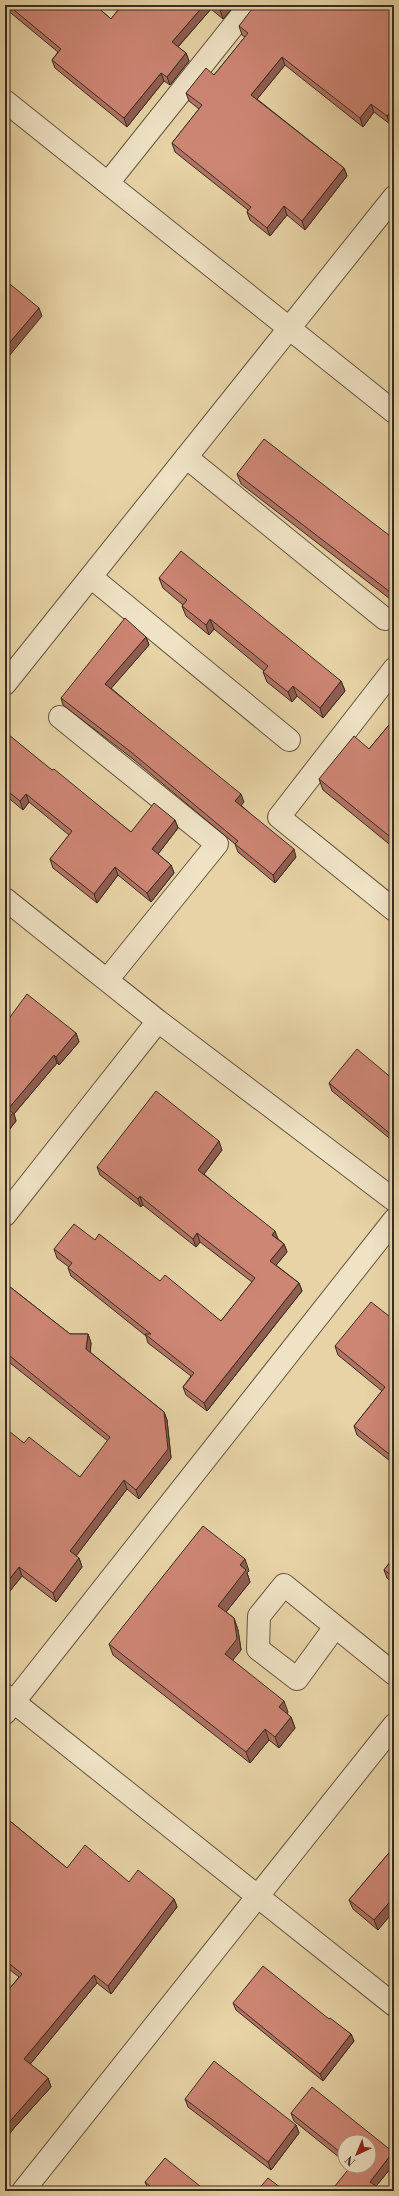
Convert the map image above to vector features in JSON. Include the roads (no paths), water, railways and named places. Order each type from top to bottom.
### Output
[{"type":"street","points":[[108,183],[250,5]]},
{"type":"street","points":[[5,101],[289,330],[394,412]]},
{"type":"street","points":[[5,684],[394,197]]},
{"type":"street","points":[[186,457],[385,619]]},
{"type":"street","points":[[91,577],[289,740]]},
{"type":"street","points":[[394,669],[280,817],[394,910]]},
{"type":"street","points":[[60,717],[217,844],[107,980]]},
{"type":"street","points":[[5,899],[158,1021],[394,1200]]},
{"type":"street","points":[[5,1215],[158,1021]]},
{"type":"street","points":[[394,1220],[8,1703],[257,1896],[394,2005]]},
{"type":"street","points":[[335,1627],[394,1674]]},
{"type":"street","points":[[23,2191],[394,1725]]}]
